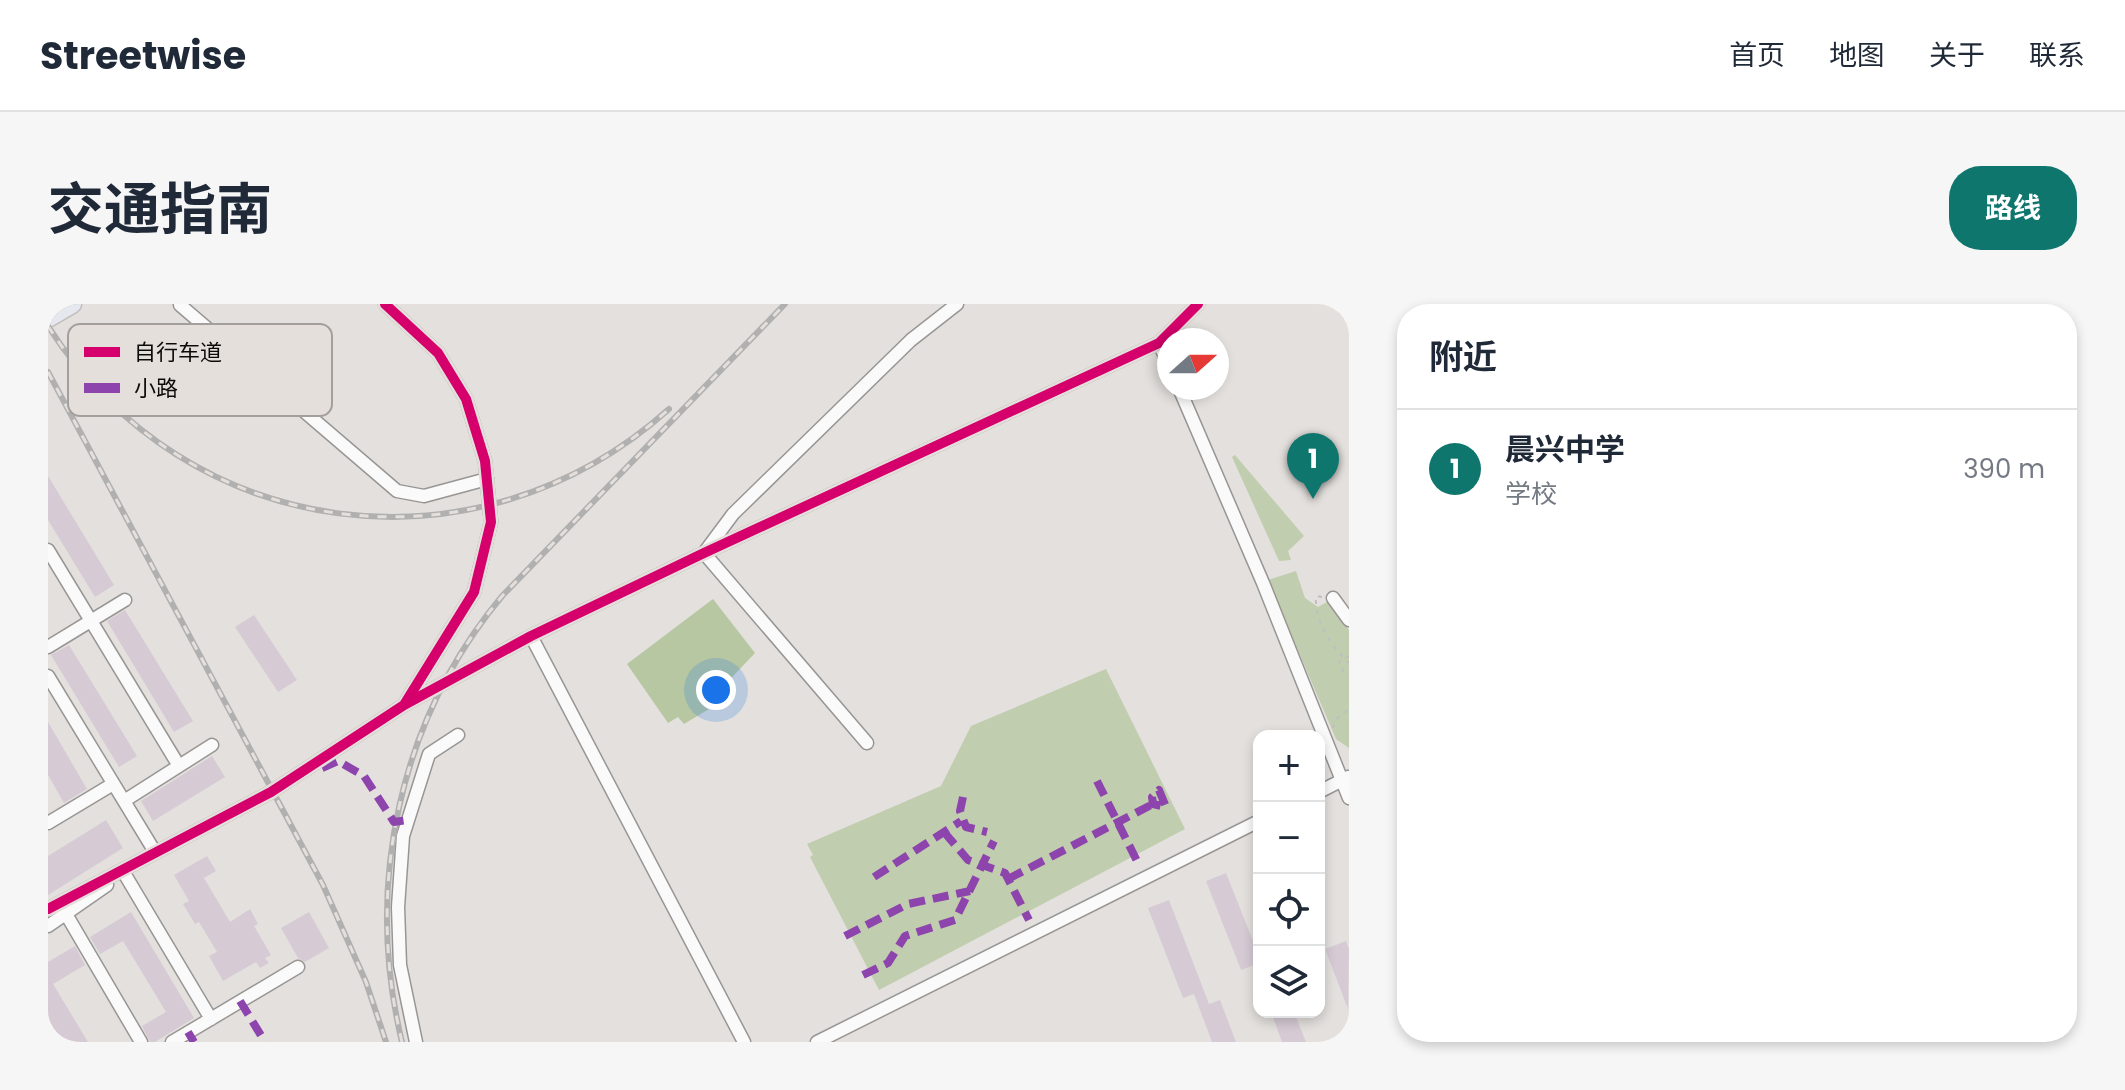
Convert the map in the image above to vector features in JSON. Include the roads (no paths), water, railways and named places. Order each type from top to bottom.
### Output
[{"type":"highway","points":[[48,318],[72,304]]},
{"type":"street","points":[[385,304],[438,353],[466,399],[485,461],[491,522],[474,592],[404,705]]},
{"type":"street","points":[[704,553],[733,514],[911,340],[957,304]]},
{"type":"street","points":[[1174,328],[1198,304]]},
{"type":"street","points":[[180,305],[202,324]]},
{"type":"street","points":[[48,909],[271,792],[404,705],[531,636],[1157,344]]},
{"type":"street","points":[[1184,400],[1263,583],[1327,743],[1346,778],[1349,798]]},
{"type":"street","points":[[310,416],[397,491],[424,496],[487,479]]},
{"type":"street","points":[[733,514],[747,533]]},
{"type":"street","points":[[48,550],[179,766]]},
{"type":"street","points":[[704,553],[867,743]]},
{"type":"street","points":[[1333,598],[1349,620]]},
{"type":"street","points":[[48,647],[125,600]]},
{"type":"street","points":[[531,636],[744,1042]]},
{"type":"street","points":[[48,676],[155,852]]},
{"type":"street","points":[[416,1042],[400,965],[398,907],[403,836],[429,754],[458,735]]},
{"type":"street","points":[[124,801],[212,745]]},
{"type":"street","points":[[1325,789],[1346,778]]},
{"type":"street","points":[[48,823],[113,784]]},
{"type":"street","points":[[817,1042],[1253,824]]},
{"type":"street","points":[[48,926],[155,852]]},
{"type":"street","points":[[124,873],[211,1019]]},
{"type":"street","points":[[66,914],[141,1042]]},
{"type":"street","points":[[172,1042],[191,1037],[211,1019],[298,967]]},
{"type":"railway","points":[[402,1042],[391,983],[387,923],[390,864],[399,806],[415,750],[438,695],[467,643],[503,595],[785,304]]},
{"type":"railway","points":[[48,326],[68,351]]},
{"type":"railway","points":[[48,372],[68,409]]},
{"type":"railway","points":[[128,416],[177,455],[255,493],[339,513],[425,516],[511,499],[593,464],[669,409]]},
{"type":"railway","points":[[72,416],[323,885],[366,982],[386,1042]]},
{"type":"place","name":"晨兴中学","points":[[1313,499]]}]
